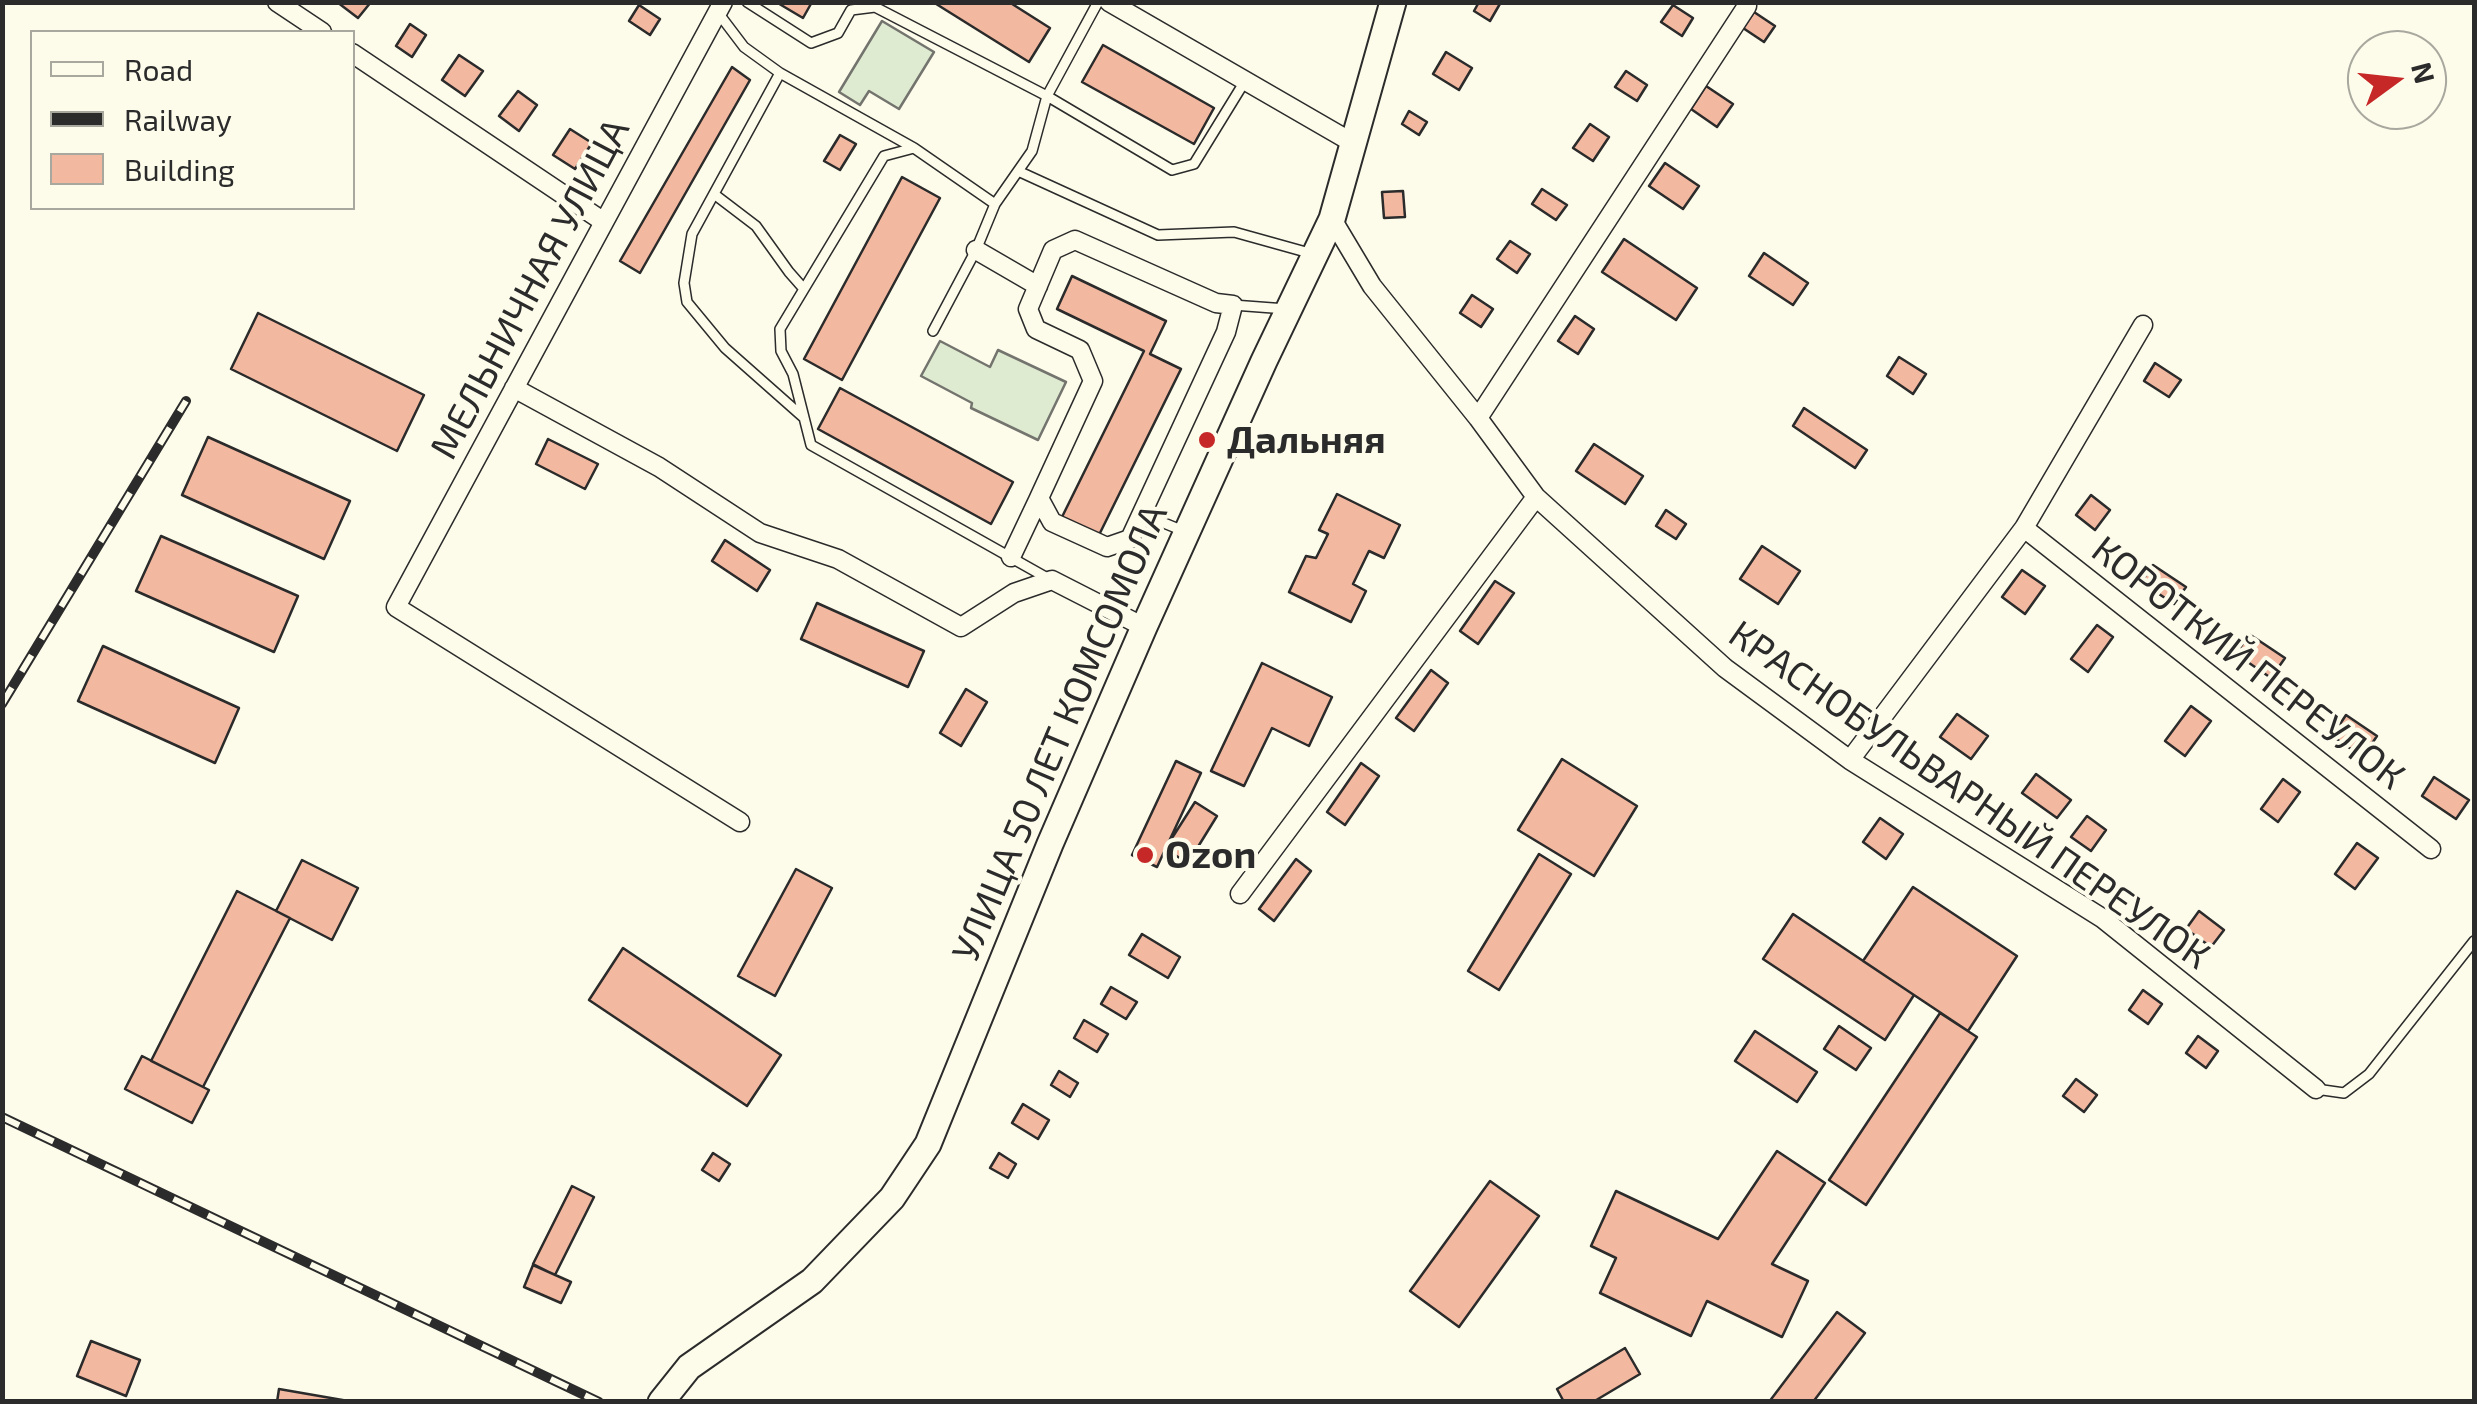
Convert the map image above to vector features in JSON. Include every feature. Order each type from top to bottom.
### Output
[{"type":"street","points":[[277,2],[319,30]]},
{"type":"street","points":[[1109,2],[1354,143]]},
{"type":"street","name":"УЛИЦА 50 ЛЕТ КОМСОМОЛА","points":[[661,1402],[689,1367],[812,1281],[892,1198],[928,1144],[1040,866],[1144,627],[1332,219],[1393,2]]},
{"type":"street","name":"МЕЛЬНИЧНАЯ УЛИЦА","points":[[714,6],[604,222],[396,607],[740,822]]},
{"type":"street","points":[[1478,418],[1748,6]]},
{"type":"street","points":[[355,55],[604,222]]},
{"type":"street","name":"КРАСНОБУЛЬВАРНЫЙ ПЕРЕУЛОК","points":[[1332,219],[1372,286],[1536,497],[1725,668],[1850,760],[2102,918],[2316,1089]]},
{"type":"street","points":[[1011,556],[1093,381],[1080,350],[1036,329],[1028,309],[1054,250],[1075,240],[1216,304],[1233,305],[1226,332],[1130,540],[1107,547],[1052,522],[1039,498]]},
{"type":"street","points":[[976,250],[1038,286]]},
{"type":"street","points":[[1850,760],[2024,528],[2143,325]]},
{"type":"street","points":[[514,388],[660,468],[760,533],[838,559],[961,626],[1014,593],[1052,580],[1144,627]]},
{"type":"street","points":[[1240,894],[1536,497]]},
{"type":"street","name":"КОРОТКИЙ ПЕРЕУЛОК","points":[[2024,528],[2432,849]]},
{"type":"lane","points":[[747,2],[811,44],[838,34],[851,10],[875,7],[1047,96],[1172,170],[1194,164],[1245,81]]},
{"type":"lane","points":[[933,331],[976,250],[994,204],[1032,150],[1047,96],[1098,2]]},
{"type":"lane","points":[[714,6],[744,47],[780,73],[914,148],[994,204]]},
{"type":"lane","points":[[780,73],[692,234],[684,283],[687,302],[725,348],[803,417]]},
{"type":"lane","points":[[914,148],[884,156],[791,305],[780,329],[781,351],[794,374],[812,445],[1052,580]]},
{"type":"lane","points":[[1018,171],[1158,234],[1234,232],[1314,255]]},
{"type":"lane","points":[[714,194],[756,226],[804,288]]},
{"type":"lane","points":[[1233,305],[1288,309]]},
{"type":"lane","points":[[1142,514],[1187,532]]},
{"type":"lane","points":[[2316,1089],[2344,1094],[2369,1074],[2474,941]]},
{"type":"green space","points":[[882,21],[934,52],[899,109],[869,91],[860,105],[839,92]]},
{"type":"green space","points":[[940,341],[990,367],[998,350],[1066,382],[1038,440],[971,408],[972,403],[921,376]]},
{"type":"building","points":[[337,2],[371,2],[358,18]]},
{"type":"building","points":[[776,2],[812,2],[803,18]]},
{"type":"building","points":[[933,2],[1009,2],[1050,28],[1029,62]]},
{"type":"building","points":[[1479,2],[1501,2],[1490,21],[1474,11]]},
{"type":"building","points":[[639,5],[660,19],[650,35],[629,21]]},
{"type":"building","points":[[1673,5],[1693,18],[1682,36],[1661,22]]},
{"type":"building","points":[[1754,12],[1775,26],[1764,42],[1743,28]]},
{"type":"building","points":[[410,24],[426,35],[412,57],[396,46]]},
{"type":"building","points":[[1103,45],[1214,108],[1194,144],[1082,82]]},
{"type":"building","points":[[1446,52],[1472,68],[1459,90],[1433,74]]},
{"type":"building","points":[[459,55],[483,71],[465,96],[442,80]]},
{"type":"building","points":[[732,67],[750,80],[640,273],[620,261]]},
{"type":"building","points":[[1626,71],[1647,85],[1637,101],[1615,87]]},
{"type":"building","points":[[1706,86],[1733,104],[1717,127],[1691,109]]},
{"type":"building","points":[[518,91],[537,105],[519,131],[499,116]]},
{"type":"building","points":[[1409,111],[1427,122],[1419,135],[1402,124]]},
{"type":"building","points":[[1590,124],[1609,137],[1593,161],[1573,148]]},
{"type":"building","points":[[570,129],[592,143],[575,169],[553,155]]},
{"type":"building","points":[[840,135],[856,144],[840,170],[824,161]]},
{"type":"building","points":[[1665,163],[1699,186],[1683,209],[1649,186]]},
{"type":"building","points":[[902,177],[940,198],[842,380],[804,359]]},
{"type":"building","points":[[1542,189],[1567,205],[1556,220],[1532,204]]},
{"type":"building","points":[[1403,191],[1405,217],[1384,218],[1382,192]]},
{"type":"building","points":[[1624,239],[1697,288],[1676,320],[1602,272]]},
{"type":"building","points":[[1510,241],[1530,254],[1517,273],[1497,259]]},
{"type":"building","points":[[1764,253],[1808,283],[1793,305],[1749,276]]},
{"type":"building","points":[[1072,276],[1166,321],[1150,354],[1181,369],[1098,537],[1061,519],[1144,351],[1057,309]]},
{"type":"building","points":[[1472,295],[1493,309],[1481,327],[1460,313]]},
{"type":"building","points":[[258,313],[424,395],[397,451],[231,369]]},
{"type":"building","points":[[1575,316],[1594,329],[1578,354],[1558,341]]},
{"type":"building","points":[[1899,357],[1926,374],[1913,394],[1887,376]]},
{"type":"building","points":[[2155,363],[2181,380],[2169,397],[2144,381]]},
{"type":"building","points":[[840,388],[1013,482],[991,524],[818,429]]},
{"type":"building","points":[[1804,408],[1867,450],[1855,468],[1793,426]]},
{"type":"building","points":[[208,437],[350,501],[324,559],[182,495]]},
{"type":"building","points":[[548,439],[598,464],[585,489],[536,464]]},
{"type":"building","points":[[1594,444],[1643,476],[1625,504],[1576,471]]},
{"type":"building","points":[[1337,494],[1400,525],[1384,558],[1369,551],[1353,584],[1366,591],[1351,622],[1289,592],[1306,556],[1316,558],[1328,534],[1319,530]]},
{"type":"building","points":[[2091,495],[2110,510],[2095,530],[2076,515]]},
{"type":"building","points":[[1666,510],[1686,524],[1676,539],[1656,526]]},
{"type":"building","points":[[161,536],[298,596],[274,652],[136,591]]},
{"type":"building","points":[[725,540],[770,570],[757,591],[712,561]]},
{"type":"building","points":[[1762,546],[1800,571],[1778,604],[1740,579]]},
{"type":"building","points":[[2153,565],[2186,587],[2174,604],[2141,582]]},
{"type":"building","points":[[2022,570],[2045,586],[2025,614],[2002,597]]},
{"type":"building","points":[[1495,581],[1514,593],[1478,644],[1460,631]]},
{"type":"building","points":[[817,603],[924,651],[908,687],[801,639]]},
{"type":"building","points":[[2097,625],[2113,637],[2088,672],[2071,659]]},
{"type":"building","points":[[2249,634],[2285,658],[2271,678],[2236,654]]},
{"type":"building","points":[[103,646],[239,708],[215,763],[78,701]]},
{"type":"building","points":[[1262,663],[1332,697],[1309,746],[1272,728],[1244,786],[1211,771]]},
{"type":"building","points":[[1431,670],[1448,683],[1414,731],[1396,718]]},
{"type":"building","points":[[966,689],[987,702],[961,746],[940,733]]},
{"type":"building","points":[[2191,706],[2211,721],[2185,756],[2165,741]]},
{"type":"building","points":[[1957,714],[1988,736],[1971,759],[1940,737]]},
{"type":"building","points":[[2346,715],[2377,736],[2363,757],[2332,736]]},
{"type":"building","points":[[1562,759],[1637,806],[1594,876],[1518,830]]},
{"type":"building","points":[[1176,761],[1201,773],[1157,867],[1132,855]]},
{"type":"building","points":[[1361,763],[1379,776],[1345,825],[1327,812]]},
{"type":"building","points":[[2036,774],[2071,800],[2057,818],[2022,793]]},
{"type":"building","points":[[2434,777],[2469,800],[2456,819],[2422,796]]},
{"type":"building","points":[[2283,779],[2300,792],[2278,822],[2261,809]]},
{"type":"building","points":[[1195,802],[1217,816],[1188,863],[1165,849]]},
{"type":"building","points":[[2087,816],[2106,830],[2091,851],[2071,837]]},
{"type":"building","points":[[1880,818],[1903,834],[1886,859],[1863,842]]},
{"type":"building","points":[[2357,843],[2378,858],[2355,889],[2335,874]]},
{"type":"building","points":[[1539,854],[1571,874],[1499,990],[1468,971]]},
{"type":"building","points":[[1296,859],[1311,871],[1274,921],[1259,909]]},
{"type":"building","points":[[302,860],[358,888],[332,940],[276,911]]},
{"type":"building","points":[[796,869],[832,888],[775,996],[738,976]]},
{"type":"building","points":[[1913,887],[2017,956],[1968,1031],[1863,961]]},
{"type":"building","points":[[237,891],[290,918],[203,1087],[151,1061]]},
{"type":"building","points":[[2199,911],[2224,930],[2211,947],[2186,929]]},
{"type":"building","points":[[1793,914],[1914,995],[1885,1040],[1763,959]]},
{"type":"building","points":[[1142,934],[1180,957],[1168,978],[1129,955]]},
{"type":"building","points":[[623,948],[781,1055],[747,1106],[589,1000]]},
{"type":"building","points":[[1111,987],[1137,1002],[1126,1019],[1101,1004]]},
{"type":"building","points":[[2143,990],[2162,1004],[2148,1024],[2129,1010]]},
{"type":"building","points":[[1940,1013],[1977,1037],[1866,1205],[1829,1180]]},
{"type":"building","points":[[1084,1020],[1108,1034],[1097,1052],[1074,1038]]},
{"type":"building","points":[[1839,1026],[1871,1048],[1856,1070],[1824,1049]]},
{"type":"building","points":[[1755,1031],[1817,1072],[1797,1102],[1735,1061]]},
{"type":"building","points":[[2198,1036],[2218,1051],[2206,1068],[2186,1053]]},
{"type":"building","points":[[142,1056],[209,1090],[192,1123],[125,1089]]},
{"type":"building","points":[[1059,1071],[1078,1083],[1070,1097],[1051,1085]]},
{"type":"building","points":[[2076,1079],[2097,1095],[2084,1112],[2063,1096]]},
{"type":"building","points":[[1023,1104],[1049,1120],[1038,1139],[1012,1123]]},
{"type":"building","points":[[1777,1151],[1825,1183],[1772,1264],[1808,1281],[1782,1337],[1707,1301],[1691,1336],[1600,1293],[1616,1258],[1591,1246],[1616,1191],[1718,1239]]},
{"type":"building","points":[[713,1153],[730,1164],[719,1181],[702,1170]]},
{"type":"building","points":[[999,1153],[1016,1164],[1008,1178],[990,1168]]},
{"type":"building","points":[[1490,1181],[1539,1216],[1459,1327],[1410,1291]]},
{"type":"building","points":[[572,1186],[594,1197],[555,1275],[533,1264]]},
{"type":"building","points":[[533,1265],[571,1282],[561,1303],[524,1287]]},
{"type":"building","points":[[1837,1312],[1865,1333],[1813,1402],[1769,1402]]},
{"type":"building","points":[[91,1341],[140,1360],[126,1396],[77,1376]]},
{"type":"building","points":[[1625,1348],[1640,1374],[1593,1402],[1564,1402],[1557,1389]]},
{"type":"building","points":[[279,1389],[354,1402],[277,1402]]},
{"type":"railway","points":[[2,704],[186,401]]},
{"type":"railway","points":[[2,1117],[599,1402]]},
{"type":"place","name":"Дальняя","points":[[1207,440]]},
{"type":"place","name":"Ozon","points":[[1145,855]]}]
